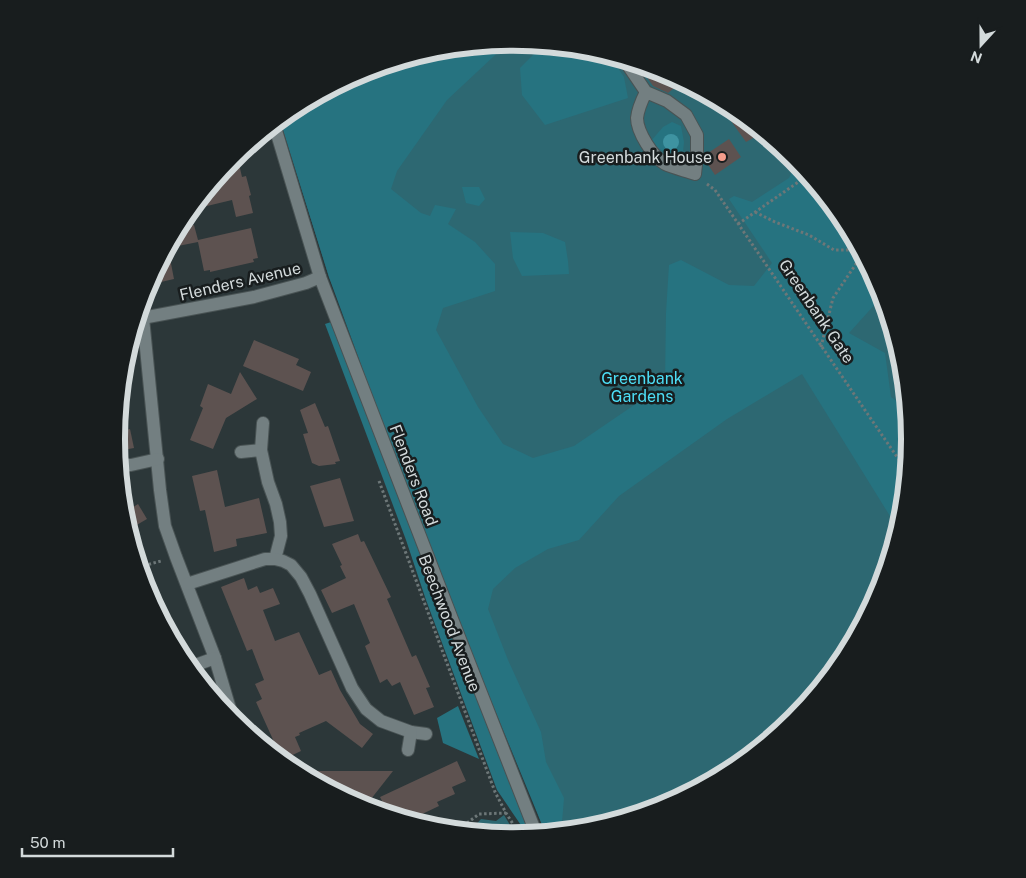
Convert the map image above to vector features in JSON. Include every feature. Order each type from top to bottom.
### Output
[{"type":"street","points":[[631,70],[646,92],[686,114],[697,135],[698,155],[695,174],[665,164],[651,150],[642,137],[637,119],[640,104],[646,92]]},
{"type":"street","name":"Flenders Road","points":[[276,132],[320,278],[533,826]]},
{"type":"street","name":"Flenders Avenue","points":[[145,318],[254,297],[320,278]]},
{"type":"street","points":[[141,329],[166,526],[215,658],[228,702]]},
{"type":"street","points":[[263,422],[261,450],[280,522],[281,536],[275,559]]},
{"type":"street","points":[[241,452],[261,450]]},
{"type":"street","points":[[126,465],[158,459]]},
{"type":"street","points":[[187,584],[265,559],[275,559],[291,565],[301,577],[310,594],[352,688],[366,709],[381,722],[411,732],[426,734]]},
{"type":"street","points":[[198,664],[215,658]]},
{"type":"street","points":[[408,750],[411,732]]},
{"type":"path","name":"Greenbank Gate","points":[[695,174],[715,190],[900,461]]},
{"type":"path","points":[[738,224],[802,180]]},
{"type":"path","points":[[755,212],[774,222],[810,235],[834,250],[852,250]]},
{"type":"path","points":[[821,347],[834,298],[858,262]]},
{"type":"path","name":"Beechwood Avenue","points":[[377,475],[495,792],[506,814],[479,814],[467,824]]},
{"type":"path","points":[[146,565],[176,556]]},
{"type":"green space","name":"Greenbank Gardens","points":[[513,51],[564,55],[613,64],[661,81],[707,103],[769,147],[805,183],[821,203],[849,245],[861,268],[888,339],[900,414],[901,439],[897,490],[888,539],[880,564],[861,610],[849,633],[805,695],[769,731],[749,747],[707,775],[684,787],[613,814],[542,825],[329,277],[282,127],[319,103],[342,91],[413,64],[462,55]]},
{"type":"green space","points":[[504,815],[511,827],[476,825],[481,819],[496,821]]},
{"type":"shaded area","points":[[499,52],[447,100],[397,171],[391,189],[421,213],[430,216],[435,205],[456,209],[448,224],[475,242],[495,264],[495,291],[443,308],[436,330],[478,407],[503,444],[533,458],[574,446],[665,384],[669,265],[681,260],[729,285],[754,286],[772,263],[729,199],[734,196],[752,202],[789,178],[793,171],[821,203],[849,245],[876,303],[849,333],[885,353],[891,397],[899,403],[901,439],[900,464],[892,519],[802,374],[727,419],[619,496],[579,540],[548,549],[515,568],[493,589],[488,609],[508,660],[541,732],[546,762],[564,798],[563,823],[542,826],[404,483],[329,277],[282,127],[319,103],[342,91],[388,72],[437,59]]},
{"type":"shaded area","points":[[536,52],[613,64],[616,65],[624,77],[628,98],[545,125],[522,95],[520,68]]},
{"type":"shaded area","points":[[672,122],[681,126],[684,142],[683,152],[665,151],[658,148],[651,141],[663,127]]},
{"type":"shaded area","points":[[462,187],[479,187],[485,199],[479,206],[466,203]]},
{"type":"shaded area","points":[[510,232],[543,233],[565,242],[569,274],[522,276],[513,258]]},
{"type":"shaded area","points":[[334,321],[530,826],[522,827],[497,790],[325,324]]},
{"type":"shaded area","points":[[458,706],[479,759],[443,743],[437,718]]},
{"type":"building","points":[[645,75],[675,87],[668,93],[653,86]]},
{"type":"building","points":[[728,117],[756,136],[746,142]]},
{"type":"building","name":"Greenbank House","points":[[729,139],[741,157],[715,175],[705,160],[705,155]]},
{"type":"building","points":[[239,165],[242,177],[246,176],[253,213],[236,217],[232,200],[207,206],[206,202]]},
{"type":"building","points":[[194,225],[198,240],[251,228],[258,258],[253,259],[254,262],[210,272],[210,270],[204,271],[198,242],[176,246],[190,226]]},
{"type":"building","points":[[170,258],[174,279],[159,283]]},
{"type":"building","points":[[254,340],[299,359],[296,365],[311,372],[303,391],[243,366]]},
{"type":"building","points":[[240,372],[257,399],[226,418],[213,449],[190,440],[203,408],[200,406],[208,384],[231,394]]},
{"type":"building","points":[[315,403],[325,427],[328,426],[340,461],[335,462],[336,464],[319,466],[312,463],[303,434],[308,433],[300,410]]},
{"type":"building","points":[[130,429],[134,448],[125,450],[125,430]]},
{"type":"building","points":[[217,470],[225,507],[259,498],[267,533],[236,539],[237,546],[214,552],[205,510],[200,511],[192,476]]},
{"type":"building","points":[[340,478],[354,521],[324,527],[310,486]]},
{"type":"building","points":[[138,504],[147,519],[135,526],[132,508]]},
{"type":"building","points":[[358,534],[361,542],[364,541],[391,597],[387,599],[412,657],[416,655],[430,687],[426,688],[434,707],[414,715],[400,682],[392,686],[387,679],[380,683],[365,646],[370,643],[354,604],[332,613],[321,590],[346,578],[332,544]]},
{"type":"building","points":[[244,578],[248,590],[257,586],[260,593],[273,588],[280,604],[263,610],[275,641],[299,632],[319,675],[331,670],[340,690],[360,724],[373,734],[362,748],[326,721],[299,733],[300,735],[295,737],[301,751],[290,756],[274,744],[256,702],[262,699],[255,684],[264,680],[252,649],[247,651],[221,587]]},
{"type":"building","points":[[457,761],[466,781],[452,787],[455,794],[437,802],[439,806],[419,815],[417,813],[413,814],[384,804],[380,797]]},
{"type":"building","points":[[313,771],[393,771],[371,799],[342,787]]},
{"type":"place","name":"Greenbank House","points":[[722,157]]}]
